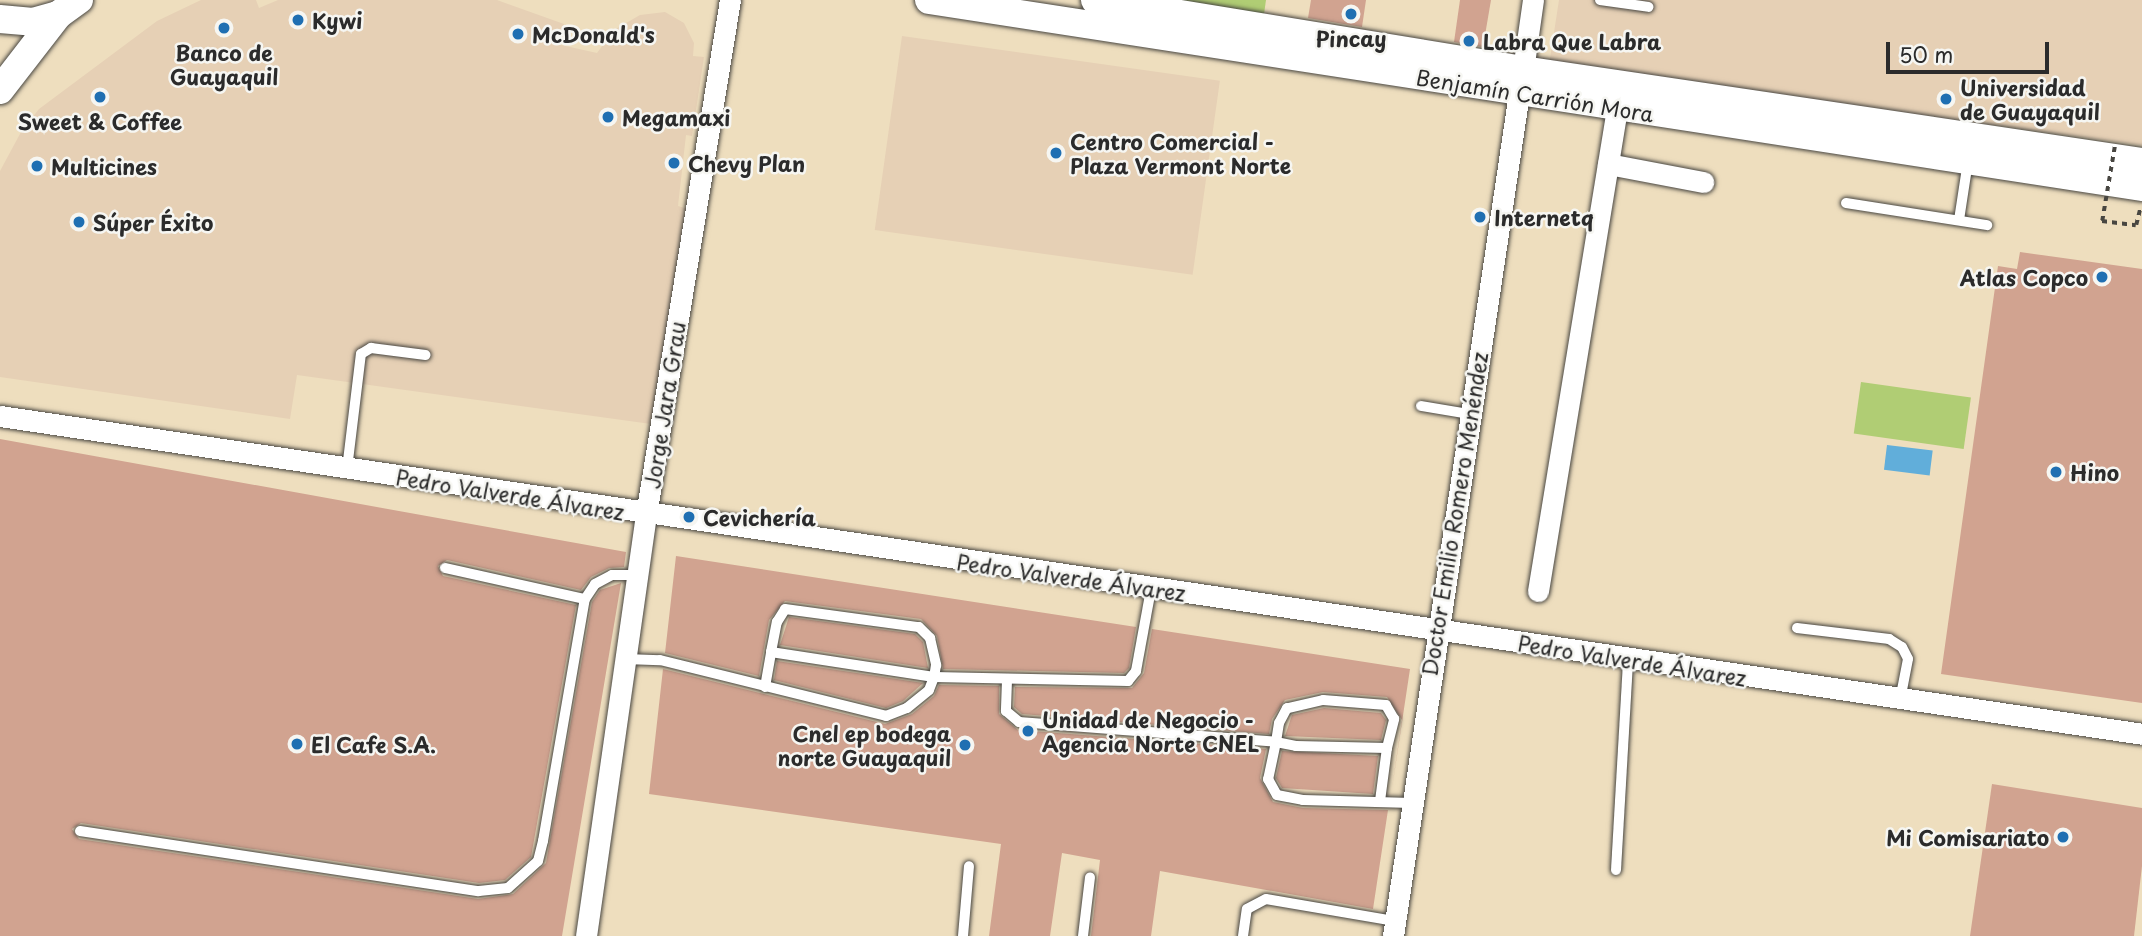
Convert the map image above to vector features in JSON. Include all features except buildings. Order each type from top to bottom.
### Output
[{"type":"main road","name":"Benjamín Carrión Mora","points":[[929,0],[1521,82],[2142,162]]},
{"type":"main road","name":"Benjamín Carrión Mora","points":[[1095,0],[1521,82],[1617,108],[2142,187]]},
{"type":"main road","points":[[0,19],[33,22],[68,7]]},
{"type":"main road","points":[[0,90],[68,7]]},
{"type":"street","name":"Jorge Jara Grau","points":[[586,936],[646,515],[730,0]]},
{"type":"street","name":"Doctor Emilio Romero Menéndez","points":[[1394,929],[1436,630],[1533,0]]},
{"type":"street","points":[[1538,591],[1617,108]]},
{"type":"street","points":[[1608,164],[1703,182]]},
{"type":"street","name":"Pedro Valverde Álvarez","points":[[0,416],[646,515],[2142,734]]},
{"type":"lane","points":[[1600,0],[1649,8]]},
{"type":"lane","points":[[1959,220],[1968,161]]},
{"type":"lane","points":[[1846,203],[1987,225]]},
{"type":"lane","points":[[347,469],[360,354],[371,348],[426,355]]},
{"type":"lane","points":[[1421,406],[1469,414]]},
{"type":"lane","points":[[445,568],[585,599]]},
{"type":"lane","points":[[80,831],[479,891],[508,888],[538,861],[585,599],[595,584],[612,575],[637,575]]},
{"type":"lane","points":[[771,652],[934,677],[1128,681],[1136,671],[1151,589]]},
{"type":"lane","points":[[625,659],[660,660],[765,687],[886,716],[907,708],[929,690],[934,677],[935,653],[919,627],[785,609],[771,652],[765,687]]},
{"type":"lane","points":[[1797,628],[1889,639],[1902,647],[1908,659],[1900,699]]},
{"type":"lane","points":[[1616,870],[1628,660]]},
{"type":"lane","points":[[1007,680],[1006,711],[1019,722],[1387,748]]},
{"type":"lane","points":[[1380,801],[1387,748],[1394,727],[1391,710],[1379,703],[1323,700],[1287,708],[1279,723],[1268,779],[1277,795],[1303,800],[1412,803]]},
{"type":"lane","points":[[963,936],[969,866]]},
{"type":"lane","points":[[1083,936],[1090,877]]},
{"type":"lane","points":[[1243,936],[1247,909],[1266,900],[1394,929]]},
{"type":"path","points":[[2115,144],[2102,221],[2136,225]]},
{"type":"shaded area","points":[[201,0],[256,0],[259,8],[278,0],[497,0],[564,24],[561,45],[597,53],[614,30],[640,15],[665,12],[684,23],[694,43],[693,56],[704,57],[692,136],[686,135],[678,206],[688,209],[651,424],[297,375],[290,419],[0,377],[0,171],[21,132],[39,109],[157,21]]},
{"type":"shaded area","name":"Universidad de Guayaquil","points":[[1559,0],[2142,0],[2142,145],[1549,65]]},
{"type":"shaded area","points":[[902,36],[1220,81],[1193,275],[875,230]]},
{"type":"green space","points":[[1160,0],[1266,0],[1263,21]]},
{"type":"green space","points":[[1861,382],[1971,397],[1964,449],[1854,433]]},
{"type":"water","points":[[1887,445],[1933,451],[1930,475],[1884,470]]},
{"type":"place","name":"Pincay","points":[[1351,14]]},
{"type":"place","name":"Kywi","points":[[298,20]]},
{"type":"place","name":"Banco de Guayaquil","points":[[224,28]]},
{"type":"place","name":"McDonald's","points":[[518,34]]},
{"type":"place","name":"Labra Que Labra","points":[[1469,41]]},
{"type":"place","name":"Sweet & Coffee","points":[[100,97]]},
{"type":"place","name":"Universidad de Guayaquil","points":[[1946,99]]},
{"type":"place","name":"Megamaxi","points":[[608,117]]},
{"type":"place","name":"Centro Comercial - Plaza Vermont Norte","points":[[1056,153]]},
{"type":"place","name":"Chevy Plan","points":[[674,163]]},
{"type":"place","name":"Multicines","points":[[37,166]]},
{"type":"place","name":"Internetq","points":[[1480,217]]},
{"type":"place","name":"Súper Éxito","points":[[79,222]]},
{"type":"place","name":"Atlas Copco","points":[[2102,277]]},
{"type":"place","name":"Hino","points":[[2056,472]]},
{"type":"place","name":"Cevichería","points":[[689,517]]},
{"type":"place","name":"Unidad de Negocio - Agencia Norte CNEL","points":[[1028,731]]},
{"type":"place","name":"El Cafe S.A.","points":[[297,744]]},
{"type":"place","name":"Cnel ep bodega norte Guayaquil","points":[[965,745]]},
{"type":"place","name":"Mi Comisariato","points":[[2063,837]]}]
